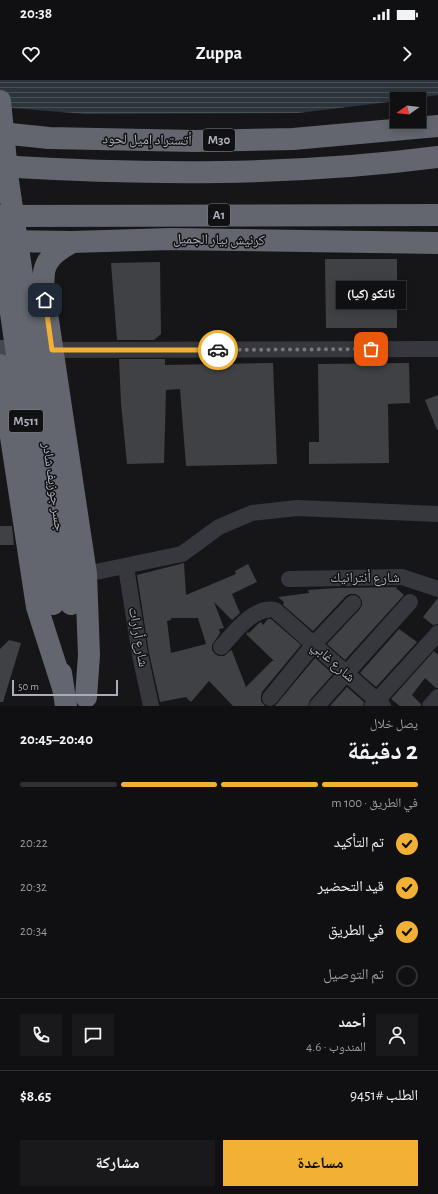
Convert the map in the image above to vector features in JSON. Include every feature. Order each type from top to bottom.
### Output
[{"type":"highway","name":"جسر جوزيف شادر","points":[[0,101],[8,181],[62,604]]},
{"type":"highway","name":"أتستراد إميل لحود","points":[[0,133],[49,138],[202,141],[293,139],[438,126]]},
{"type":"highway","points":[[0,166],[50,169],[252,172],[343,167],[438,157]]},
{"type":"highway","name":"كرنيش بيار الجميل","points":[[0,216],[438,215]]},
{"type":"highway","name":"جسر جوزيف شادر","points":[[0,237],[62,604],[86,702]]},
{"type":"highway","name":"كرنيش بيار الجميل","points":[[0,241],[72,242],[170,239],[438,243]]},
{"type":"highway","points":[[72,242],[58,250],[45,267],[43,287],[86,574],[89,655],[86,702]]},
{"type":"highway","points":[[0,365],[37,607],[64,697]]},
{"type":"highway","name":"M511","points":[[62,604],[64,697]]},
{"type":"street","points":[[0,351],[438,349]]},
{"type":"street","points":[[86,574],[126,567],[182,554],[219,527],[252,513],[297,508],[438,514]]},
{"type":"street","name":"شارع أرارات","points":[[126,567],[140,655],[151,706]]},
{"type":"street","name":"شارع أنترانيك","points":[[289,579],[402,577],[438,589]]},
{"type":"street","points":[[317,706],[410,602]]},
{"type":"street","points":[[270,698],[314,644],[354,603]]},
{"type":"street","name":"شارع غابي","points":[[220,647],[257,612],[270,609],[274,610],[284,617],[347,674],[377,704]]},
{"type":"street","points":[[377,704],[438,633]]},
{"type":"street","points":[[430,706],[438,697]]},
{"type":"shaded area","points":[[0,80],[438,80],[438,95],[426,97],[426,92],[390,92],[390,102],[298,113],[85,114],[0,107]]},
{"type":"building","points":[[325,259],[397,259],[397,328],[326,328]]},
{"type":"building","points":[[160,262],[161,334],[154,340],[117,340],[111,263]]},
{"type":"building","points":[[119,359],[165,359],[165,365],[273,363],[277,464],[186,466],[180,389],[166,390],[164,463],[127,464],[121,403]]},
{"type":"building","points":[[409,363],[410,403],[388,404],[389,463],[309,464],[309,442],[319,442],[318,364]]},
{"type":"building","points":[[438,395],[438,430],[437,430],[425,400]]},
{"type":"building","points":[[0,526],[12,526],[14,545],[0,545]]},
{"type":"building","points":[[184,563],[186,595],[236,574],[235,571],[248,564],[257,582],[232,594],[240,613],[232,620],[214,602],[224,628],[219,629],[220,633],[212,645],[212,650],[219,656],[224,656],[231,650],[232,651],[246,687],[272,661],[274,661],[246,634],[258,624],[261,622],[263,625],[268,619],[271,619],[301,645],[262,692],[261,701],[265,706],[233,706],[209,681],[191,702],[186,697],[160,702],[149,653],[137,575]],"holes":[[[171,618],[198,618],[206,644],[171,653],[167,621],[171,620]]]},
{"type":"building","points":[[397,587],[396,588],[404,595],[345,660],[327,644],[360,609],[362,601],[359,596],[350,594],[346,596],[313,631],[283,605],[284,602],[278,597],[309,593],[308,590]]},
{"type":"building","points":[[438,598],[438,624],[433,625],[423,617]]},
{"type":"building","points":[[399,629],[417,642],[376,687],[360,673]]},
{"type":"building","points":[[9,640],[21,643],[3,702],[0,702],[0,649]]},
{"type":"building","points":[[434,651],[438,655],[438,688],[436,688],[425,678],[412,695],[421,704],[421,706],[400,706],[391,699]]},
{"type":"building","points":[[315,658],[333,674],[310,700],[308,706],[275,706]]},
{"type":"building","points":[[347,687],[364,702],[363,706],[330,706]]},
{"type":"way so far","points":[[218,350],[371,349]]},
{"type":"place","name":"ناتكو (كيا)","points":[[371,349]]},
{"type":"route","points":[[45,300],[52,350],[218,350]]}]
